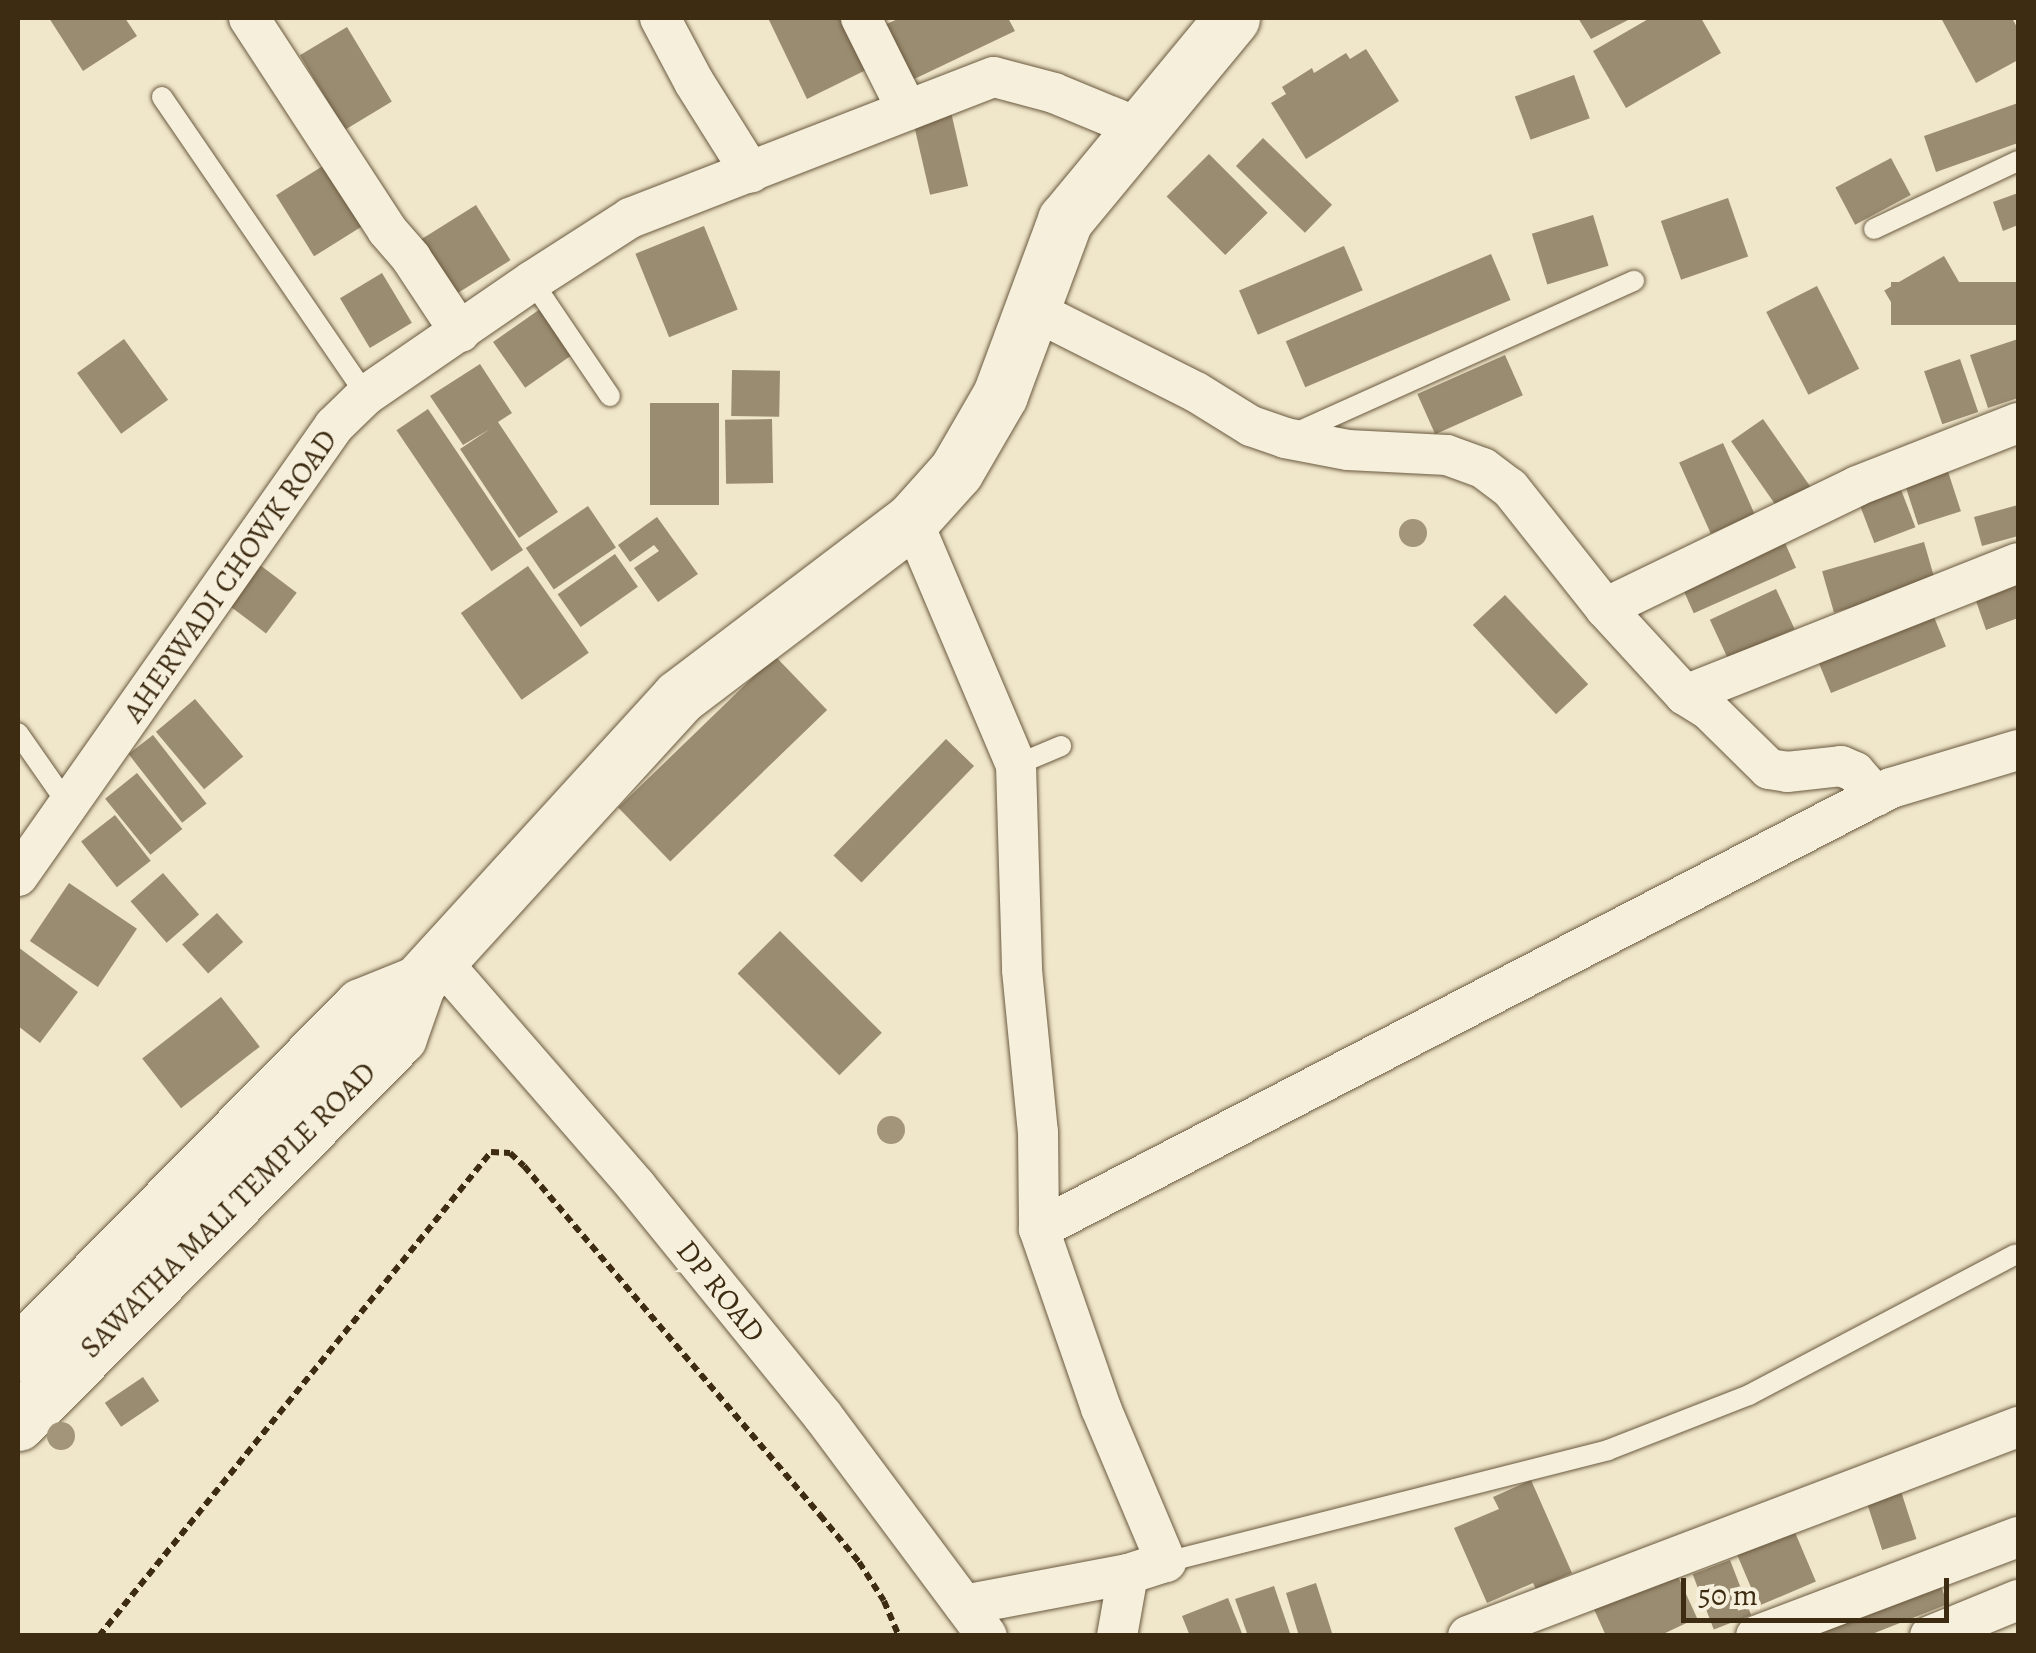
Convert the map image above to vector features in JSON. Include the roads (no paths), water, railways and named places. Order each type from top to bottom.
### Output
[{"type":"street","points":[[248,18],[386,230],[411,258],[460,332]]},
{"type":"street","points":[[660,18],[694,82],[751,173]]},
{"type":"street","points":[[861,18],[907,110]]},
{"type":"street","name":"SAWATHA MALI TEMPLE ROAD","points":[[18,1422],[399,1037],[428,971],[679,697],[912,520],[956,470],[1000,396],[1065,220],[1232,18]]},
{"type":"street","name":"AHERWADI CHOWK ROAD","points":[[18,876],[334,426],[366,395],[532,280],[630,218],[994,77],[1054,94],[1139,128]]},
{"type":"street","points":[[1033,310],[1196,392],[1251,426],[1285,438],[1348,450],[1446,455],[1483,468],[1510,488],[1605,608],[1685,695],[1709,710],[1770,769],[1787,772],[1840,766],[1855,772],[1876,796]]},
{"type":"street","points":[[1605,608],[1857,486],[2018,422]]},
{"type":"street","points":[[912,520],[1016,765],[1022,970],[1038,1132],[1039,1229],[1100,1408],[1166,1562],[976,1620]]},
{"type":"street","points":[[1685,695],[2018,563]]},
{"type":"street","points":[[1039,1229],[1876,796],[2018,750]]},
{"type":"street","name":"SAWATHA MALI TEMPLE ROAD","points":[[18,1354],[361,1006],[428,971]]},
{"type":"street","name":"DP ROAD","points":[[428,971],[636,1186],[811,1401],[976,1620]]},
{"type":"street","points":[[1468,1636],[2018,1426]]},
{"type":"street","points":[[1756,1636],[2018,1537]]},
{"type":"street","points":[[1117,1636],[1128,1574]]},
{"type":"street","points":[[1930,1636],[2018,1600]]},
{"type":"lane","points":[[162,97],[366,395]]},
{"type":"lane","points":[[1874,230],[2018,161]]},
{"type":"lane","points":[[532,280],[610,396]]},
{"type":"lane","points":[[1285,438],[1634,282]]},
{"type":"lane","points":[[18,733],[68,806]]},
{"type":"lane","points":[[1016,765],[1061,746]]},
{"type":"lane","points":[[1166,1562],[1608,1450],[1764,1387],[2015,1255]]}]
